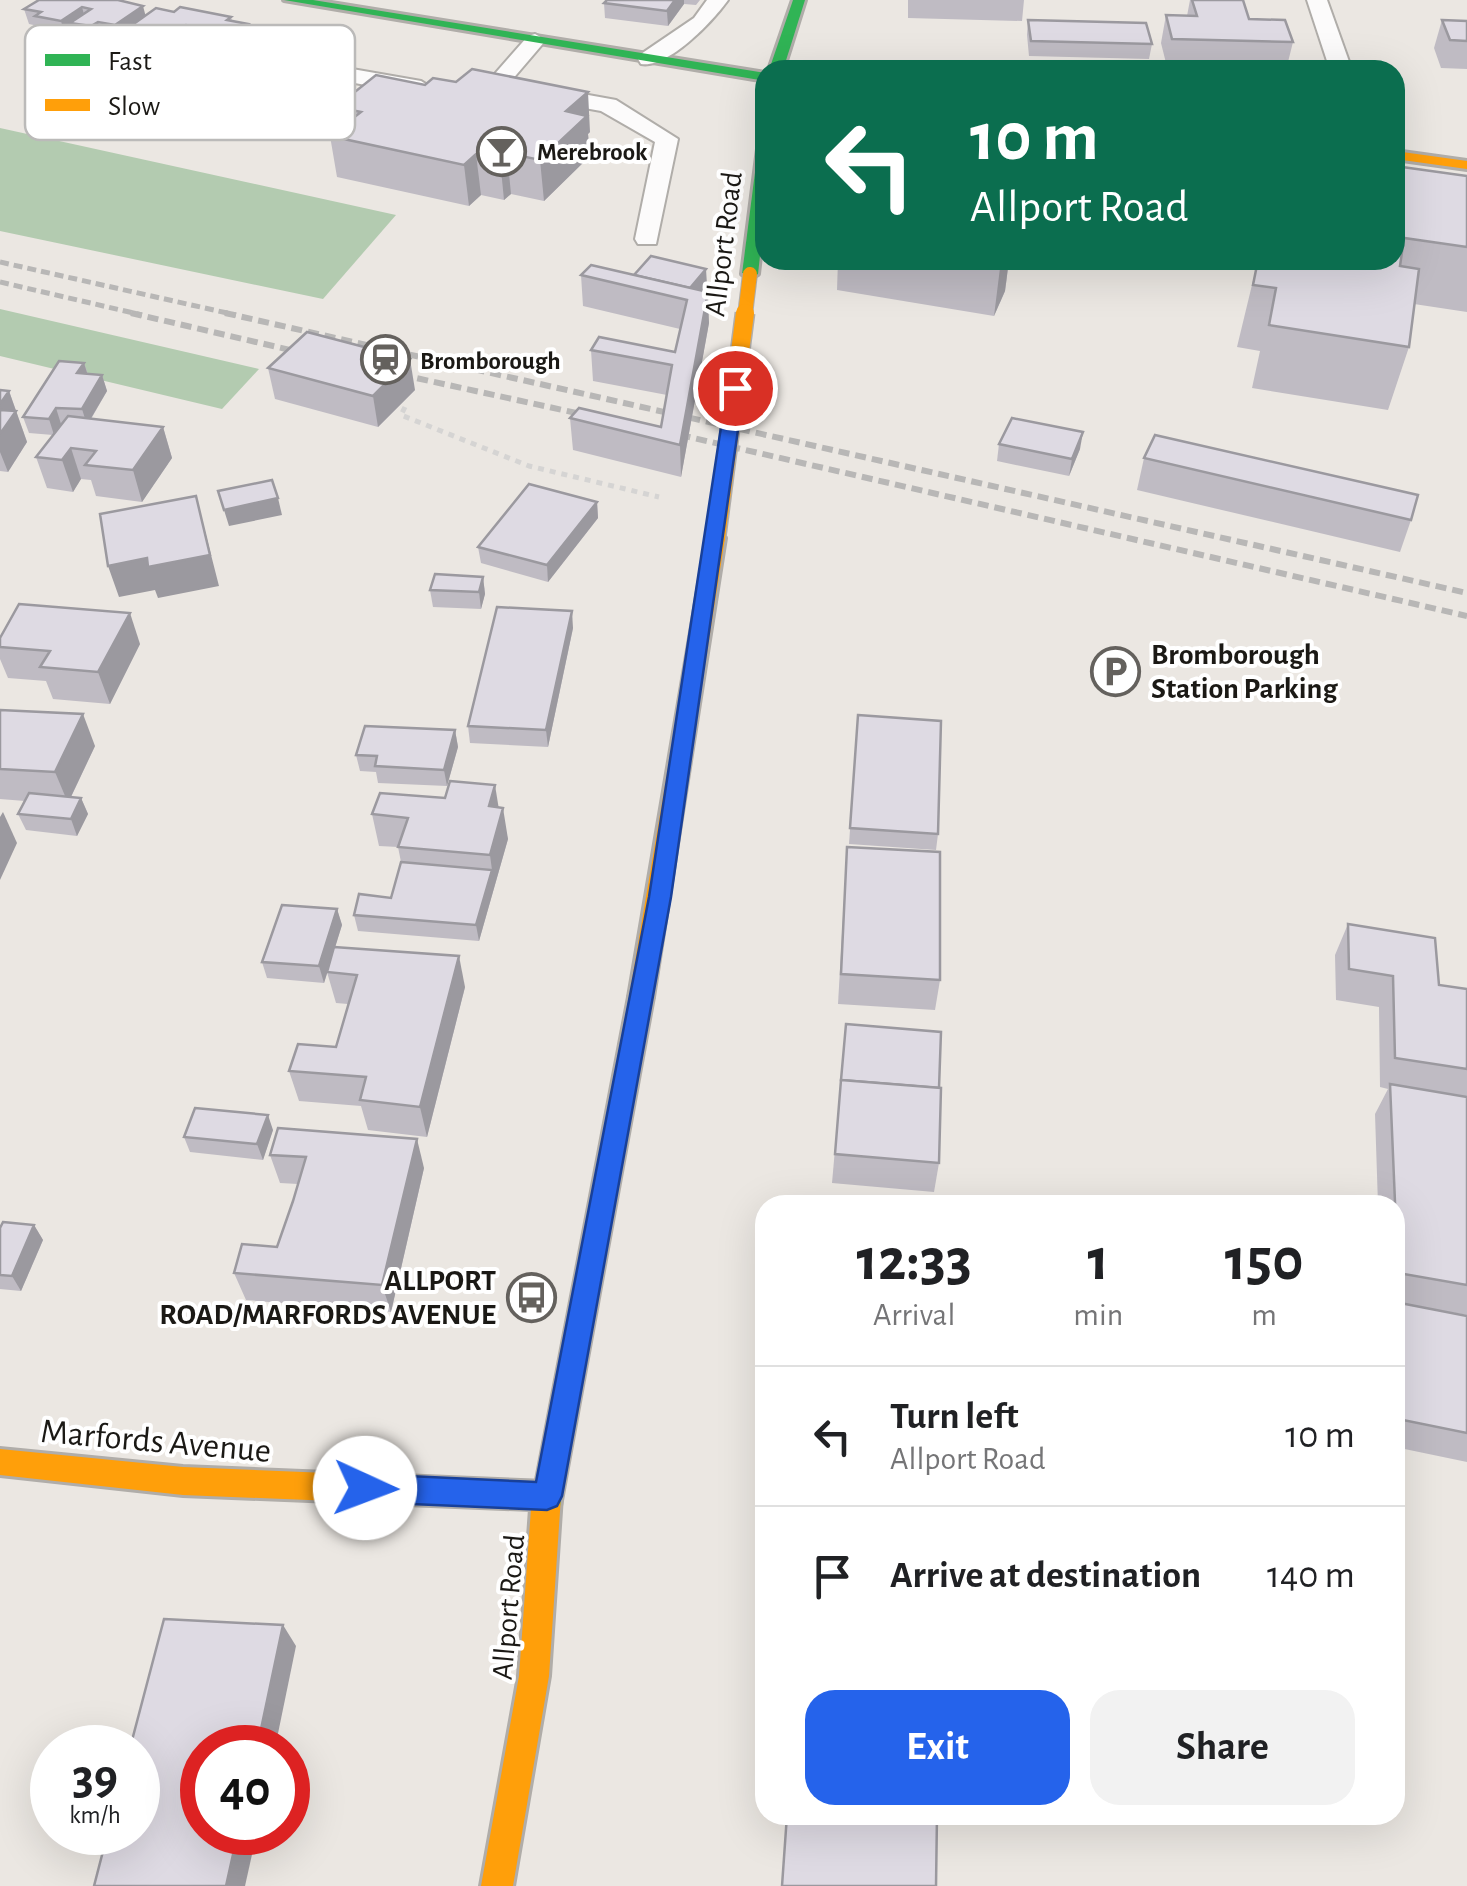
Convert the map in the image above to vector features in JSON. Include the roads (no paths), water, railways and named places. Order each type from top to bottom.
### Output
[{"type":"street","points":[[290,0],[755,75]]},
{"type":"street","points":[[779,60],[799,0]]},
{"type":"street","points":[[1405,156],[1467,165]]},
{"type":"street","name":"Allport Road","points":[[498,1886],[534,1676],[547,1496],[660,897],[716,538],[755,232]]},
{"type":"street","name":"Marfords Avenue","points":[[0,1462],[183,1481],[547,1496]]},
{"type":"lane","points":[[649,59],[701,22],[718,0]]},
{"type":"lane","points":[[1317,0],[1338,60]]},
{"type":"lane","points":[[536,40],[490,92],[608,105],[666,139],[647,239]]},
{"type":"lane","points":[[355,76],[446,92]]},
{"type":"railway","points":[[0,262],[236,315]]},
{"type":"railway","points":[[0,282],[142,315]]},
{"type":"railway","points":[[131,313],[316,356]]},
{"type":"railway","points":[[225,313],[1467,593]]},
{"type":"railway","points":[[384,371],[604,419]]},
{"type":"railway","points":[[663,431],[1467,616]]},
{"type":"place","name":"Merebrook","points":[[502,151]]},
{"type":"place","name":"Bromborough","points":[[385,360]]},
{"type":"place","name":"Bromborough Station Parking","points":[[1116,671]]},
{"type":"place","name":"ALLPORT ROAD/MARFORDS AVENUE","points":[[531,1297]]}]
